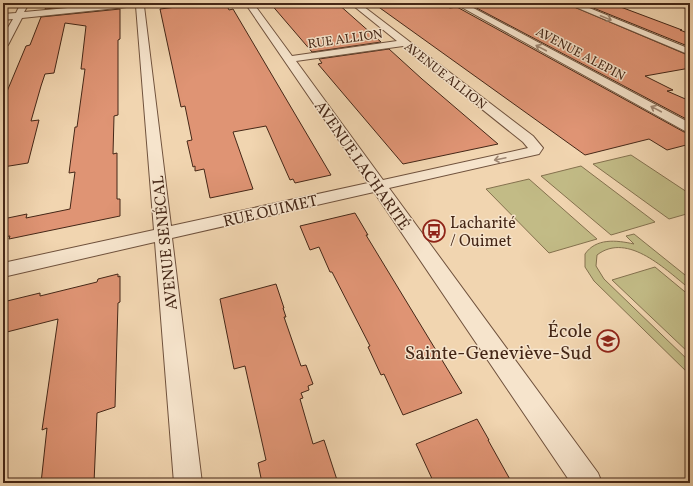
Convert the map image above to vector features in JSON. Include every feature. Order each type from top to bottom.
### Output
[{"type":"street","points":[[3,45],[26,3]]},
{"type":"street","points":[[3,17],[142,3]]},
{"type":"street","name":"AVENUE SENÉCAL","points":[[142,3],[188,483]]},
{"type":"street","name":"AVENUE LACHARITÉ","points":[[249,3],[588,483]]},
{"type":"street","name":"AVENUE ALLION","points":[[354,3],[528,139],[536,148]]},
{"type":"street","name":"AVENUE ALEPIN","points":[[458,3],[690,128]]},
{"type":"street","points":[[570,3],[690,52]]},
{"type":"street","points":[[679,3],[690,7]]},
{"type":"street","name":"RUE ALLION","points":[[289,59],[405,43]]},
{"type":"street","name":"RUE OUIMET","points":[[3,270],[528,153],[534,151],[536,148]]},
{"type":"shaded area","points":[[631,155],[690,194],[690,213],[669,219],[593,164]]},
{"type":"shaded area","points":[[581,166],[655,222],[611,235],[541,176]]},
{"type":"shaded area","points":[[529,179],[597,239],[549,253],[486,189]]},
{"type":"shaded area","points":[[634,234],[690,279],[690,289],[659,264],[634,250],[621,248],[609,249],[597,255],[596,266],[604,279],[690,362],[690,375],[594,281],[585,267],[585,254],[595,245],[613,241],[634,244],[626,236]]},
{"type":"shaded area","points":[[655,267],[690,296],[690,354],[612,280]]},
{"type":"building","points":[[48,3],[106,3],[45,9]]},
{"type":"building","points":[[201,3],[222,3],[226,4],[229,10],[233,9],[331,175],[295,183],[293,179],[290,180],[266,126],[233,132],[253,189],[210,198],[204,169],[195,171],[195,166],[193,167],[187,141],[192,140],[185,106],[181,107],[160,9]]},
{"type":"building","points":[[270,3],[337,3],[381,42],[312,52]]},
{"type":"building","points":[[373,3],[438,3],[450,8],[457,7],[684,132],[690,133],[690,144],[667,150],[649,139],[585,155]]},
{"type":"building","points":[[487,3],[565,3],[690,56],[690,68],[645,76],[673,90],[667,91],[690,101],[690,121],[471,5]]},
{"type":"building","points":[[581,3],[610,3],[682,30],[680,30],[690,34],[690,47]]},
{"type":"building","points":[[120,9],[120,39],[118,40],[118,115],[114,116],[113,154],[117,153],[117,199],[120,199],[120,216],[9,239],[10,236],[3,237],[3,219],[27,214],[26,218],[70,209],[75,172],[69,173],[85,69],[81,69],[86,26],[65,23],[54,73],[45,74],[31,121],[39,120],[28,163],[3,167],[3,101],[26,46],[30,45],[41,17]]},
{"type":"building","points":[[389,49],[498,144],[403,164],[318,64],[322,63],[319,59]]},
{"type":"building","points":[[355,213],[368,235],[366,235],[462,393],[403,415],[384,374],[381,375],[368,347],[370,346],[332,272],[330,272],[319,247],[310,250],[300,226]]},
{"type":"building","points":[[118,274],[118,277],[120,276],[120,302],[118,303],[115,407],[97,413],[94,483],[41,483],[47,428],[42,430],[58,319],[3,333],[3,302],[40,293],[40,296],[97,282],[98,279]]},
{"type":"building","points":[[276,284],[284,308],[286,317],[284,317],[301,366],[306,365],[313,384],[308,386],[309,390],[301,393],[303,398],[300,399],[313,444],[324,440],[338,483],[262,483],[258,463],[266,460],[245,366],[234,369],[220,299]]},
{"type":"building","points":[[477,419],[512,483],[434,483],[416,444]]},
{"type":"place","name":"Lacharité / Ouimet","points":[[434,231]]},
{"type":"place","name":"École Sainte-Geneviève-Sud","points":[[608,341]]}]
